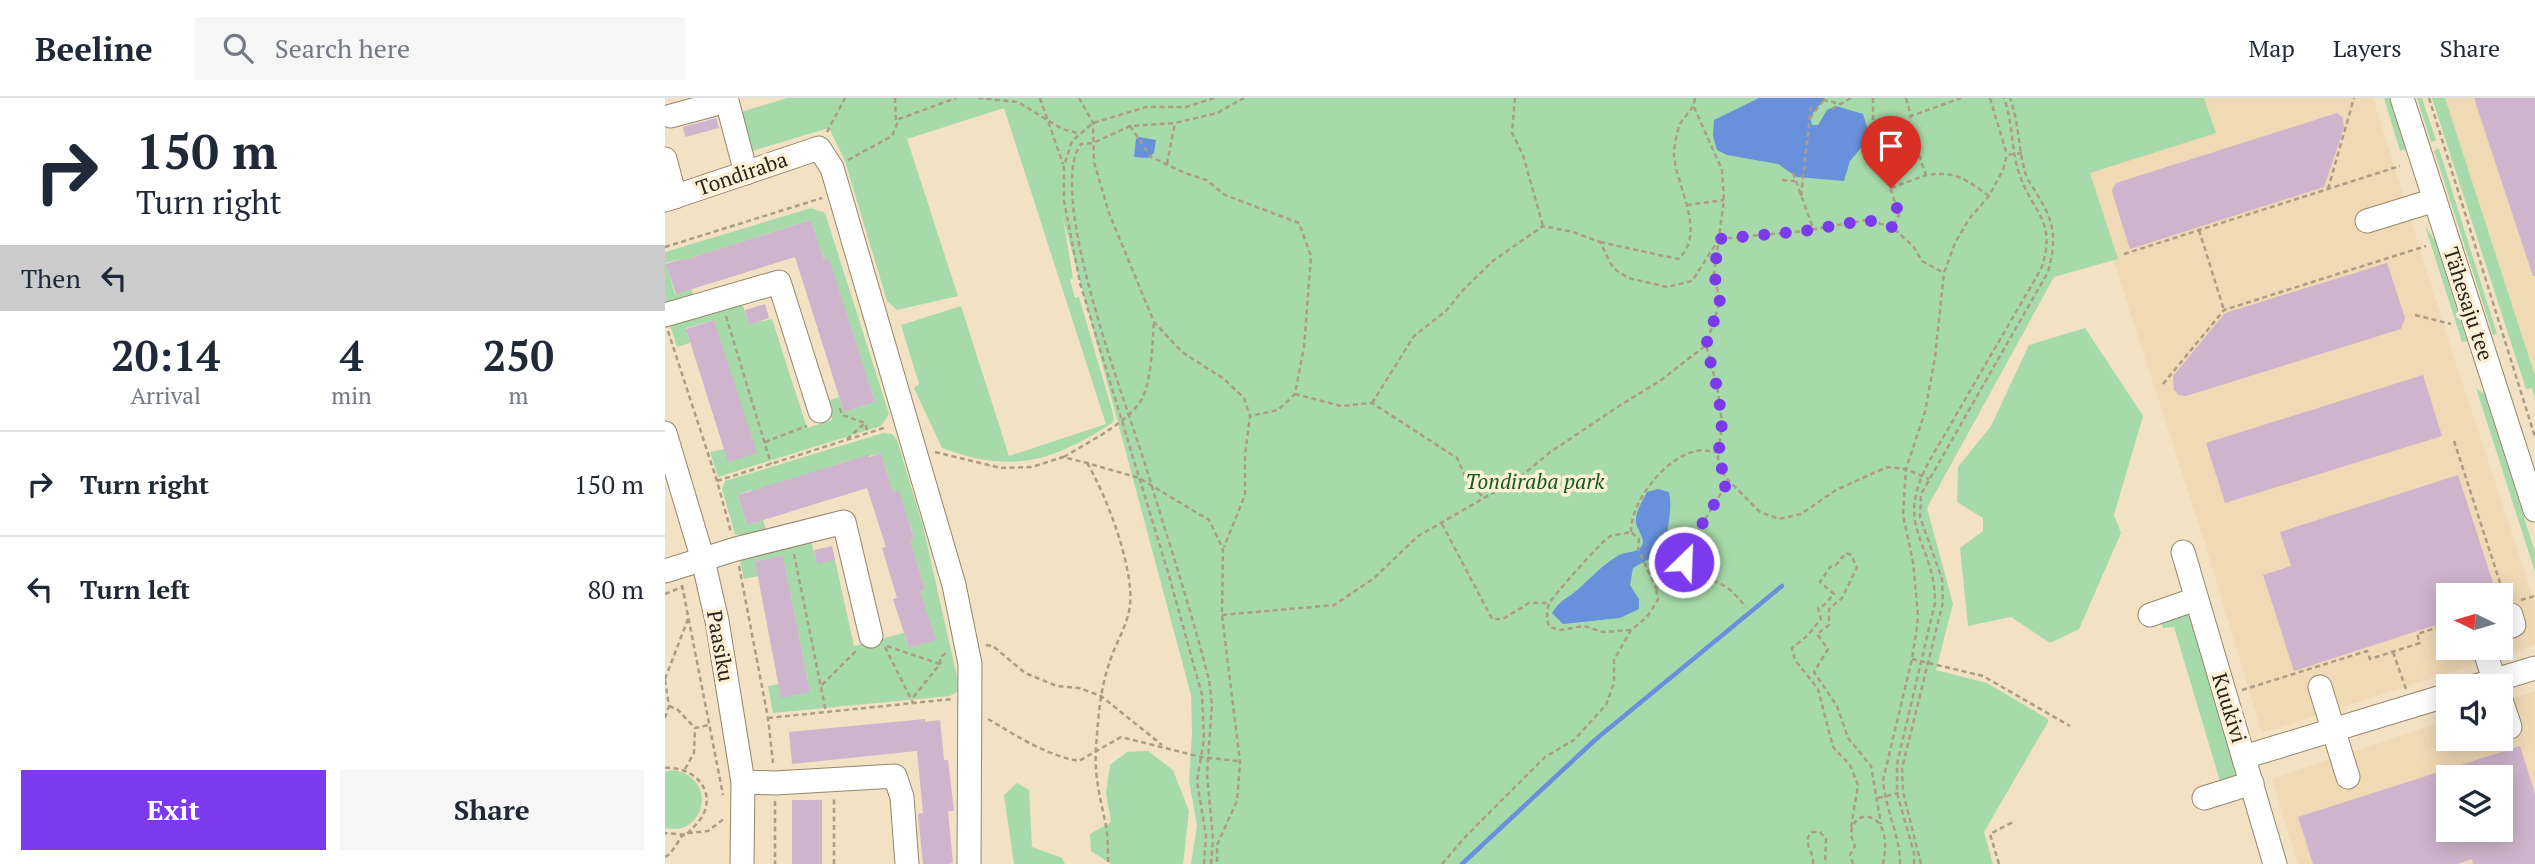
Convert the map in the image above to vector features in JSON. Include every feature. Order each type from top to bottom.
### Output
[{"type":"street","name":"Tähesaju tee","points":[[2402,98],[2533,499]]},
{"type":"street","points":[[671,116],[727,101],[746,173]]},
{"type":"street","points":[[819,148],[832,168],[954,585],[970,664],[969,864]]},
{"type":"street","name":"Tondiraba","points":[[670,199],[819,148]]},
{"type":"street","points":[[665,159],[670,199]]},
{"type":"street","points":[[2367,221],[2435,200]]},
{"type":"street","points":[[665,315],[779,282],[820,411]]},
{"type":"street","name":"Paasiku","points":[[665,433],[674,498],[703,559],[717,621],[743,782],[742,864]]},
{"type":"street","points":[[675,575],[703,559],[844,522],[871,636]]},
{"type":"street","name":"Kuukivi","points":[[2183,552],[2275,864]]},
{"type":"street","points":[[2150,615],[2196,599]]},
{"type":"street","points":[[2513,678],[2535,668]]},
{"type":"street","points":[[2320,687],[2349,777]]},
{"type":"street","points":[[2244,757],[2436,699]]},
{"type":"street","points":[[743,782],[775,783],[895,776],[902,797],[907,864]]},
{"type":"street","points":[[2204,798],[2252,783]]},
{"type":"path","points":[[819,148],[845,98]]},
{"type":"path","points":[[895,98],[896,126]]},
{"type":"path","points":[[832,168],[892,135],[899,118],[956,98]]},
{"type":"path","points":[[978,98],[1018,102],[1062,129],[1079,133]]},
{"type":"path","points":[[1040,98],[1064,166]]},
{"type":"path","points":[[1079,98],[1093,123],[1094,162],[1109,213],[1154,322],[1182,352],[1224,379],[1244,398],[1250,416],[1245,455],[1245,495],[1223,549],[1222,615],[1240,762],[1237,801],[1217,845],[1217,864]]},
{"type":"path","points":[[1204,864],[1206,836],[1197,781],[1204,739],[1202,695],[1080,283],[1064,201],[1064,166],[1072,141],[1093,123],[1146,107],[1186,107],[1214,98]]},
{"type":"path","points":[[1211,864],[1213,839],[1208,794],[1212,704],[1209,680],[1093,296],[1076,222],[1072,164],[1074,153],[1081,144],[1093,143],[1130,125],[1175,123],[1217,113],[1244,98]]},
{"type":"path","points":[[1515,98],[1512,133],[1523,155],[1543,226]]},
{"type":"path","points":[[1371,403],[1414,335],[1446,311],[1494,260],[1543,226],[1678,259],[1688,250],[1690,239],[1687,205],[1674,154],[1680,126],[1694,107],[1695,98]]},
{"type":"path","points":[[1832,109],[1851,98]]},
{"type":"path","points":[[1873,98],[1874,135],[1899,215],[1892,227]]},
{"type":"path","points":[[1906,98],[1912,116]]},
{"type":"path","points":[[1874,135],[1908,123],[1912,116],[1961,98]]},
{"type":"path","points":[[1900,864],[1900,853],[1883,780],[1912,659],[1919,615],[1913,562],[1903,515],[1906,469],[1925,412],[1935,356],[1944,273],[1955,243],[1969,219],[1989,196],[2003,170],[2007,155],[1990,98]]},
{"type":"path","points":[[1914,864],[1914,853],[1897,793],[1898,764],[1935,603],[1935,590],[1913,518],[1913,501],[1921,475],[2023,301],[2046,255],[2045,225],[2021,177],[2004,98]]},
{"type":"path","points":[[1921,864],[1903,792],[1902,768],[1944,602],[1942,579],[1920,517],[1921,494],[2048,272],[2054,250],[2054,227],[2025,175],[2017,117],[2010,98]]},
{"type":"path","points":[[2328,189],[2354,98]]},
{"type":"path","points":[[2429,98],[2535,437]]},
{"type":"path","points":[[1810,118],[1824,99],[1840,104]]},
{"type":"path","points":[[1801,195],[1811,106]]},
{"type":"path","points":[[1694,107],[1722,170],[1724,200],[1714,273],[1720,302],[1706,345],[1718,391],[1722,423],[1718,452],[1725,477],[1760,512],[1779,519],[1801,514],[1836,490],[1887,467],[1906,469],[1929,479]]},
{"type":"path","points":[[1167,165],[1175,123]]},
{"type":"path","points":[[1908,123],[1926,175]]},
{"type":"path","points":[[1130,125],[1151,157],[1206,180],[1225,195],[1299,223],[1311,256],[1304,347],[1294,394],[1278,410],[1250,416]]},
{"type":"path","points":[[2007,155],[2022,153]]},
{"type":"path","points":[[2124,254],[2400,166]]},
{"type":"path","points":[[1891,188],[1926,175],[1947,172],[1962,177],[1989,196]]},
{"type":"path","points":[[1793,173],[1813,228]]},
{"type":"path","points":[[1782,180],[1795,181]]},
{"type":"path","points":[[665,247],[839,192]]},
{"type":"path","points":[[1687,205],[1724,200]]},
{"type":"path","points":[[1719,239],[1804,231],[1867,220],[1892,227],[1913,246],[1922,261],[1944,273]]},
{"type":"path","points":[[2199,230],[2224,310]]},
{"type":"path","points":[[1600,242],[1613,268],[1628,278],[1667,287],[1692,281],[1719,239]]},
{"type":"path","points":[[2163,384],[2224,310],[2426,246]]},
{"type":"path","points":[[720,299],[771,464]]},
{"type":"path","points":[[2415,315],[2451,324]]},
{"type":"path","points":[[665,321],[736,549],[768,718],[775,783],[775,864]]},
{"type":"path","points":[[915,448],[1001,468],[1032,467],[1063,457],[1121,421],[1140,402],[1149,374],[1154,322]]},
{"type":"path","points":[[1222,615],[1333,605],[1373,579],[1418,536],[1519,478],[1580,432],[1660,382],[1706,345]]},
{"type":"path","points":[[1294,394],[1341,406],[1371,403],[1457,458],[1467,481],[1483,497]]},
{"type":"path","points":[[717,481],[907,420]]},
{"type":"path","points":[[845,441],[865,423]]},
{"type":"path","points":[[2454,441],[2496,583]]},
{"type":"path","points":[[1631,533],[1630,521],[1638,501],[1673,462],[1696,451],[1718,452]]},
{"type":"path","points":[[1063,457],[1139,478],[1209,520],[1223,549]]},
{"type":"path","points":[[1087,463],[1107,500],[1129,581],[1131,603],[1124,631],[1111,656],[1101,696],[1096,751],[1096,780],[1105,822],[1108,864]]},
{"type":"path","points":[[1679,579],[1690,544],[1729,480]]},
{"type":"path","points":[[1441,524],[1492,619],[1503,619],[1529,603],[1549,603]]},
{"type":"path","points":[[1442,864],[1465,837],[1545,757],[1574,740],[1606,705],[1614,683],[1614,660],[1631,630],[1647,617],[1658,600],[1656,588],[1638,549],[1639,539],[1631,533],[1610,536],[1594,550],[1549,603],[1546,618],[1549,626],[1561,631],[1584,626],[1603,632],[1631,630]]},
{"type":"path","points":[[790,535],[826,712]]},
{"type":"path","points":[[1853,864],[1850,855],[1855,846],[1850,836],[1858,785],[1850,765],[1833,747],[1818,689],[1795,660],[1792,648],[1807,636],[1821,619],[1818,607],[1824,605],[1833,594],[1820,582],[1830,567],[1835,566],[1846,553],[1851,555],[1857,567],[1842,598],[1829,609],[1829,625],[1817,634],[1828,649],[1814,672],[1837,706],[1848,738],[1871,766],[1887,846],[1883,864]]},
{"type":"path","points":[[665,594],[675,575]]},
{"type":"path","points":[[675,575],[688,619],[725,803]]},
{"type":"path","points":[[1656,588],[1679,579],[1713,579],[1731,588],[1746,607]]},
{"type":"path","points":[[665,718],[669,706],[665,680],[688,619]]},
{"type":"path","points":[[2236,692],[2367,651],[2369,659],[2393,652],[2420,643],[2417,634],[2436,628]]},
{"type":"path","points":[[821,686],[871,636]]},
{"type":"path","points":[[965,641],[993,646],[1025,673],[1057,686],[1079,688],[1101,696],[1165,747]]},
{"type":"path","points":[[884,645],[940,664],[912,702],[889,656],[884,645]]},
{"type":"path","points":[[2393,652],[2408,696]]},
{"type":"path","points":[[1912,659],[1983,676],[2070,726]]},
{"type":"path","points":[[768,718],[912,702],[970,703],[1040,750],[1059,758],[1079,761],[1121,737],[1201,757],[1240,762]]},
{"type":"path","points":[[669,706],[677,709],[695,728],[694,752],[685,769]]},
{"type":"path","points":[[695,728],[709,725]]},
{"type":"path","points":[[665,768],[685,769],[701,783],[706,804],[703,814],[665,857]]},
{"type":"path","points":[[834,779],[834,864]]},
{"type":"path","points":[[1878,797],[1903,792]]},
{"type":"path","points":[[1851,827],[1866,815],[1881,824]]},
{"type":"path","points":[[665,833],[686,835],[708,831],[727,816],[728,828]]},
{"type":"path","points":[[1999,864],[1990,834],[2013,822]]},
{"type":"path","points":[[1813,864],[1806,845],[1807,839],[1811,832],[1820,831],[1826,839],[1825,864]]},
{"type":"shaded area","points":[[2204,98],[2373,98],[2447,336],[2535,603],[2535,645],[2513,652],[2513,583],[2436,583],[2436,660],[2488,660],[2445,674],[2436,674],[2436,677],[2262,733],[2205,544],[2085,172],[2214,129]]},
{"type":"shaded area","points":[[2443,98],[2535,98],[2535,382]]},
{"type":"shaded area","points":[[2535,691],[2535,864],[2298,864],[2272,779],[2436,724],[2436,751],[2513,751],[2513,698]]},
{"type":"green space","name":"Tondiraba park","points":[[787,98],[2204,98],[2216,133],[2090,173],[2118,259],[2054,277],[1927,508],[1953,604],[1936,670],[1987,683],[2048,719],[1984,832],[1993,864],[1191,864],[1197,826],[1189,780],[1191,695],[1063,218],[1073,278],[1070,280],[1075,298],[1079,297],[1112,410],[1112,423],[1070,447],[1030,460],[989,461],[942,448],[914,388],[919,384],[901,325],[961,306],[1009,456],[1106,424],[1004,108],[907,139],[958,296],[897,310],[887,301],[845,161],[829,128],[749,152],[735,114]]},
{"type":"green space","points":[[2384,98],[2390,98],[2406,149],[2400,151]]},
{"type":"green space","points":[[2417,98],[2422,98],[2436,140],[2431,142]]},
{"type":"green space","points":[[2432,98],[2445,98],[2535,376],[2535,400],[2532,388],[2526,389]]},
{"type":"green space","points":[[2439,149],[2497,334],[2493,335],[2434,150]]},
{"type":"green space","points":[[811,208],[825,213],[889,414],[881,426],[718,477],[710,452],[724,449],[756,452],[714,320],[686,328],[690,343],[677,347],[669,322],[741,300],[749,324],[772,319],[807,428],[832,420],[827,401],[839,397],[844,412],[875,402],[829,259],[824,260],[811,220],[681,261],[680,259],[666,263],[675,294],[691,289],[696,300],[665,306],[665,252]]},
{"type":"green space","points":[[2425,226],[2435,241],[2467,341],[2462,342]]},
{"type":"green space","points":[[2085,328],[2143,416],[2114,515],[2121,533],[2079,629],[2050,643],[2011,617],[1968,626],[1960,548],[1983,531],[1983,518],[1957,502],[1958,467],[1991,426],[2029,345]]},
{"type":"green space","points":[[2476,388],[2485,394],[2535,552],[2535,572]]},
{"type":"green space","points":[[883,433],[892,434],[897,440],[923,526],[959,686],[957,692],[950,696],[773,713],[768,686],[779,684],[810,692],[783,556],[755,561],[758,576],[744,579],[739,556],[809,534],[817,563],[835,560],[854,646],[904,633],[909,648],[935,640],[920,591],[925,589],[910,540],[914,538],[899,491],[893,492],[881,453],[738,495],[747,525],[763,520],[767,532],[747,539],[735,534],[722,489],[725,481]]},
{"type":"green space","points":[[2182,613],[2195,619],[2238,778],[2222,788],[2174,627],[2162,626]]},
{"type":"green space","points":[[1148,751],[1173,770],[1189,811],[1183,864],[1111,864],[1091,851],[1090,834],[1111,822],[1106,793],[1110,765],[1127,752]]},
{"type":"green space","points":[[671,770],[686,774],[696,783],[701,793],[698,815],[690,824],[679,829],[665,828],[665,772]]},
{"type":"green space","points":[[1017,783],[1029,790],[1032,847],[1062,858],[1065,864],[1014,864],[1004,795]]},
{"type":"water","points":[[1759,98],[1825,98],[1810,117],[1812,125],[1818,125],[1827,110],[1836,106],[1863,114],[1870,137],[1850,161],[1844,181],[1797,177],[1778,164],[1727,155],[1717,150],[1713,136],[1714,120]]},
{"type":"water","points":[[1139,137],[1156,140],[1154,153],[1148,158],[1134,157],[1136,139]]},
{"type":"water","points":[[1658,489],[1669,492],[1667,541],[1654,556],[1633,568],[1630,585],[1639,599],[1639,609],[1620,618],[1563,624],[1552,613],[1560,603],[1613,559],[1640,548],[1643,539],[1636,523],[1639,507],[1647,492]]},
{"type":"building","points":[[2474,98],[2535,98],[2535,276],[2533,276]]},
{"type":"building","points":[[2337,113],[2343,118],[2344,128],[2324,187],[2130,249],[2113,195],[2112,190],[2116,183]]},
{"type":"building","points":[[716,118],[719,128],[685,137],[683,127]]},
{"type":"building","points":[[811,220],[824,260],[829,258],[875,402],[844,412],[795,257],[676,294],[666,264]]},
{"type":"building","points":[[2387,263],[2405,318],[2401,329],[2186,396],[2179,395],[2174,390],[2173,376],[2225,313]]},
{"type":"building","points":[[765,304],[769,318],[749,325],[745,310]]},
{"type":"building","points":[[714,320],[757,453],[728,462],[686,329]]},
{"type":"building","points":[[2423,375],[2442,436],[2225,503],[2206,443]]},
{"type":"building","points":[[881,453],[893,492],[899,490],[914,539],[910,540],[925,589],[920,591],[936,640],[909,648],[893,599],[897,598],[882,548],[886,547],[867,488],[747,525],[738,495]]},
{"type":"building","points":[[2458,475],[2493,583],[2436,583],[2436,625],[2294,671],[2263,575],[2291,566],[2280,532]]},
{"type":"building","points":[[832,546],[835,560],[817,564],[814,550]]},
{"type":"building","points":[[783,556],[810,692],[781,698],[755,561]]},
{"type":"building","points":[[925,719],[925,722],[940,720],[944,760],[948,760],[954,811],[948,811],[953,863],[949,864],[923,864],[918,814],[923,813],[917,751],[792,764],[789,732]]},
{"type":"building","points":[[2520,746],[2535,794],[2535,864],[2473,864],[2472,859],[2457,864],[2313,864],[2298,817],[2436,773],[2436,842],[2513,842],[2513,765],[2461,765],[2504,751],[2513,751],[2513,748]]},
{"type":"building","points":[[792,800],[822,800],[822,864],[792,864]]},
{"type":"waterway","points":[[1462,864],[1595,740],[1782,586]]},
{"type":"route","points":[[1684,562],[1690,544],[1729,480],[1725,477],[1718,458],[1722,423],[1718,391],[1706,345],[1720,302],[1714,273],[1719,239],[1804,231],[1867,220],[1892,227],[1899,215],[1891,188]]}]
